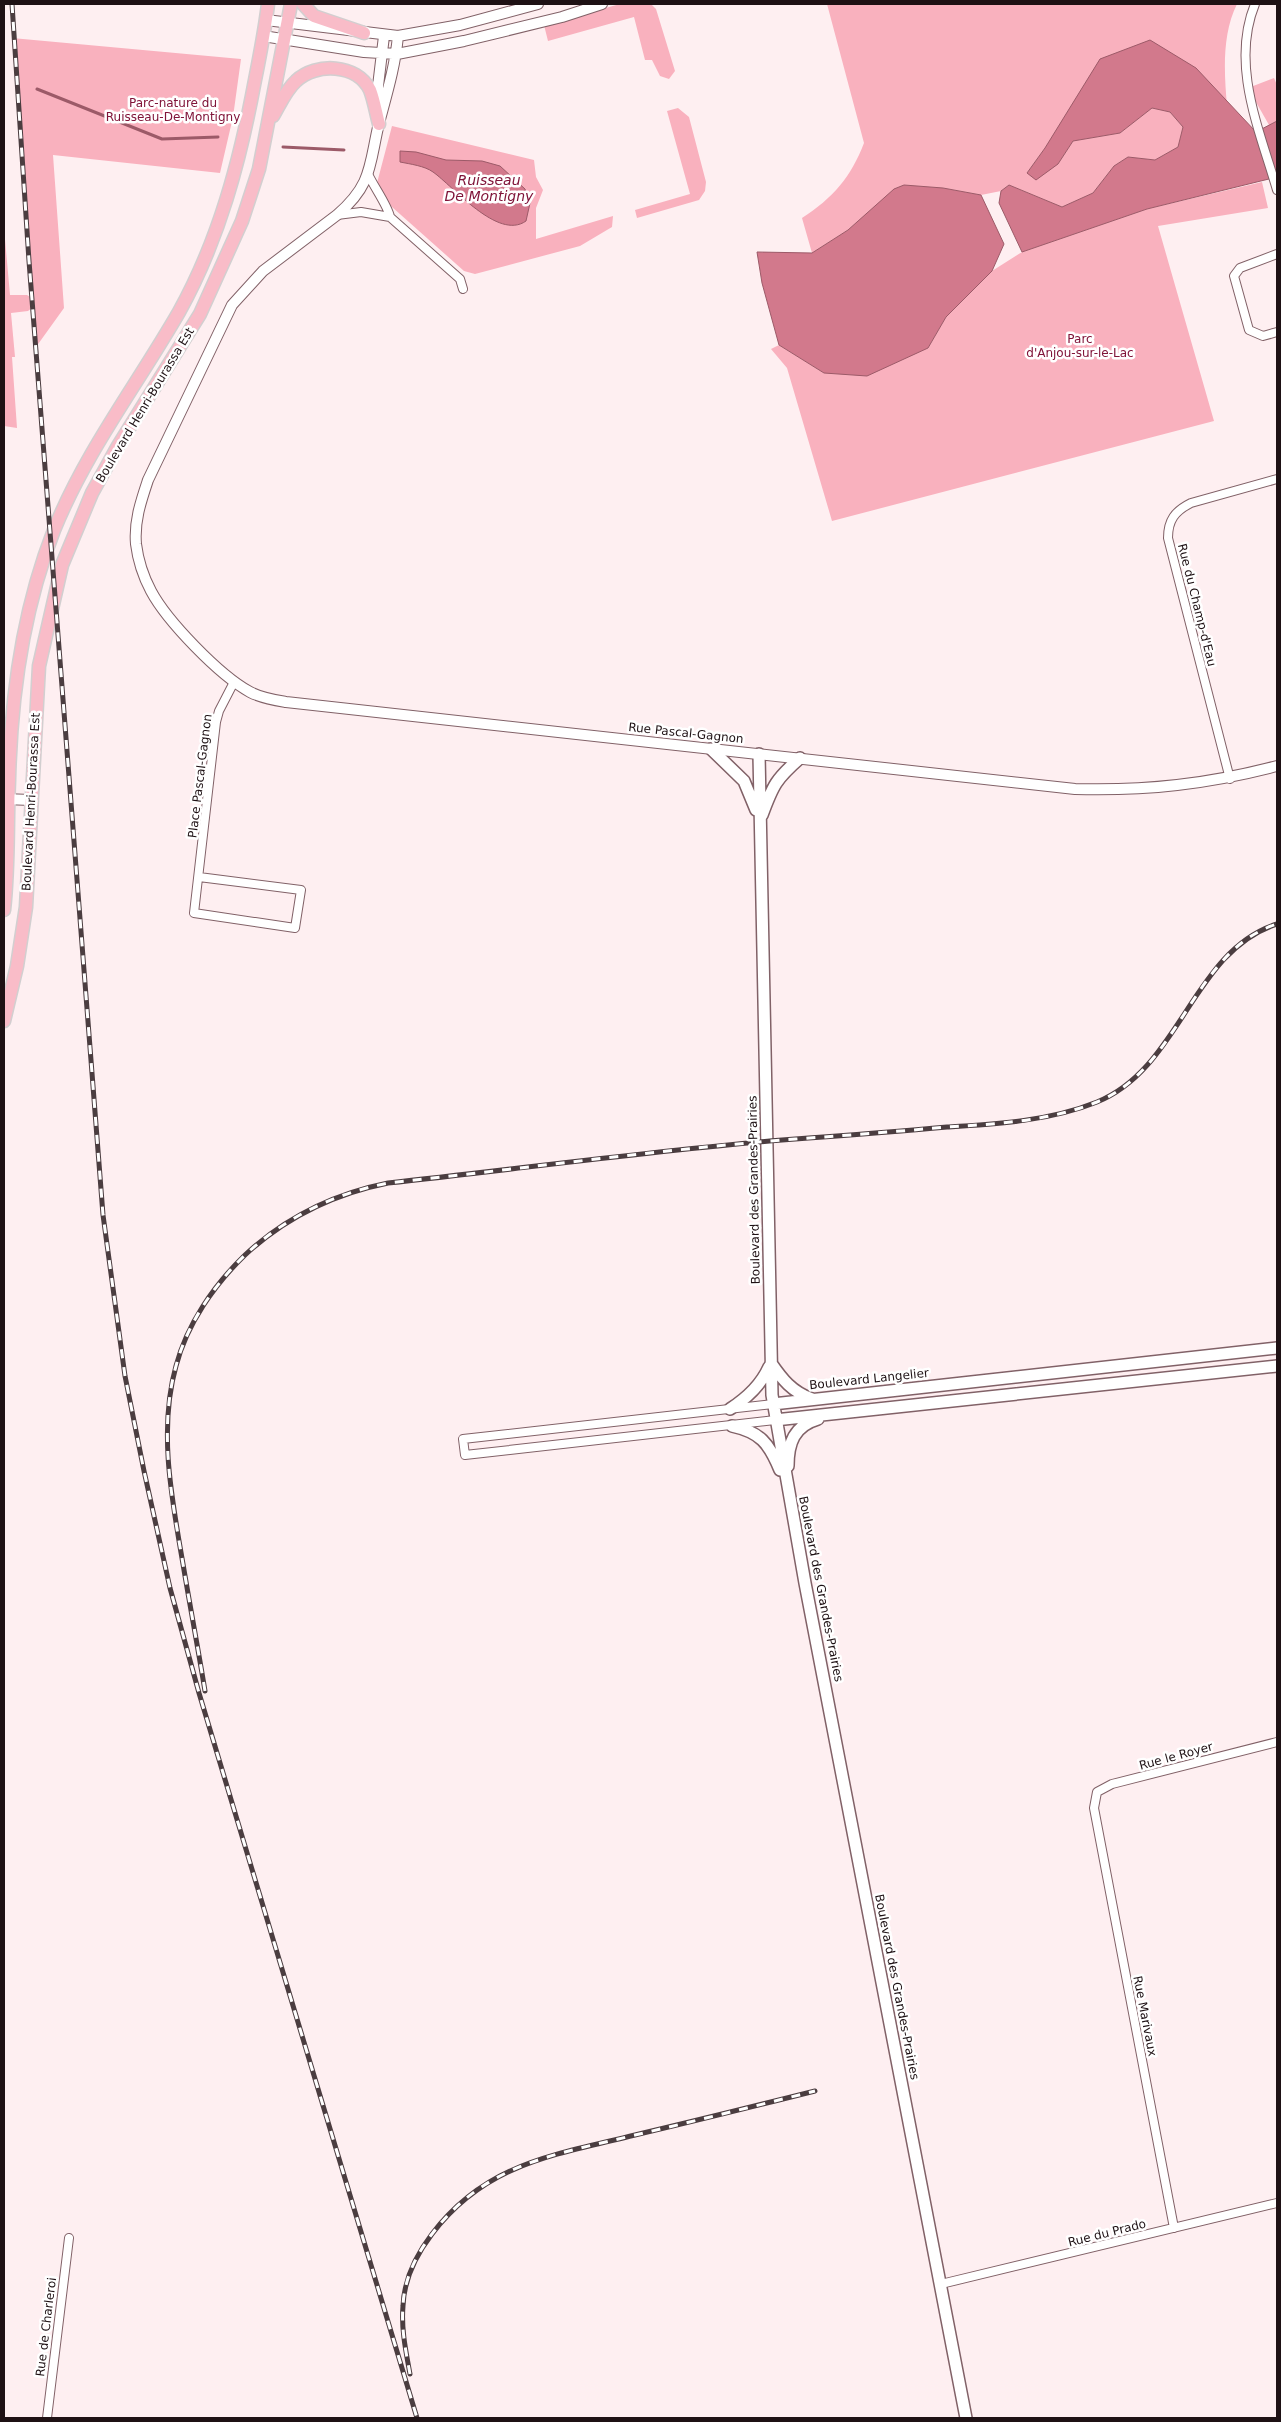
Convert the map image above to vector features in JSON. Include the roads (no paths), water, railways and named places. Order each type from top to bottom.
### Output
[{"type":"main road","name":"Boulevard Henri-Bourassa Est","points":[[4,910],[9,858],[6,799],[14,704],[24,635],[33,597],[54,530],[87,460],[179,311],[199,271],[219,222],[236,171],[268,4]]},
{"type":"main road","name":"Boulevard Henri-Bourassa Est","points":[[4,1021],[17,966],[26,907],[39,666],[62,565],[88,502],[109,462],[186,339],[212,291],[251,195],[269,122],[277,70],[291,4]]},
{"type":"main road","points":[[302,4],[314,16],[364,33]]},
{"type":"main road","points":[[269,122],[296,80],[309,72],[327,68],[344,70],[358,77],[369,90],[379,124]]},
{"type":"main road","points":[[4,726],[14,704]]},
{"type":"main road","points":[[711,749],[744,781],[760,821]]},
{"type":"main road","name":"Boulevard des Grandes-Prairies","points":[[758,754],[773,1404],[966,2418]]},
{"type":"main road","points":[[760,821],[773,786],[779,777],[800,758]]},
{"type":"main road","name":"Boulevard Langelier","points":[[773,1404],[1277,1348]]},
{"type":"main road","points":[[771,1363],[783,1380],[799,1394],[814,1399]]},
{"type":"main road","points":[[730,1409],[742,1402],[757,1387],[765,1377],[771,1363]]},
{"type":"main road","points":[[775,1420],[1277,1366]]},
{"type":"main road","points":[[787,1485],[788,1455],[794,1434],[811,1421],[837,1413]]},
{"type":"main road","points":[[732,1426],[748,1429],[760,1436],[778,1464],[787,1485]]},
{"type":"street","points":[[266,20],[384,36],[398,36],[460,24],[538,4]]},
{"type":"street","points":[[263,36],[397,54],[464,41],[562,17],[602,4]]},
{"type":"street","points":[[1255,4],[1244,50],[1245,71],[1277,190]]},
{"type":"street","name":"Boulevard Henri-Bourassa Est","points":[[379,124],[378,86],[384,36]]},
{"type":"street","name":"Boulevard Henri-Bourassa Est","points":[[144,575],[136,544],[139,506],[148,480],[225,316],[241,293],[263,271],[337,215],[356,195],[368,174],[379,124],[390,88],[397,54],[398,36]]},
{"type":"street","points":[[368,174],[376,192],[389,211],[390,217]]},
{"type":"street","points":[[337,215],[366,212],[390,217],[460,279],[462,289]]},
{"type":"street","points":[[1277,254],[1240,268],[1236,271],[1234,282],[1249,330],[1263,336],[1277,332]]},
{"type":"street","name":"Rue du Champ-d'Eau","points":[[1230,779],[1168,538],[1168,527],[1172,516],[1181,508],[1191,503],[1277,479]]},
{"type":"street","name":"Rue Pascal-Gagnon","points":[[144,575],[152,592],[173,621],[222,672],[253,694],[286,702],[1083,789],[1165,788],[1230,779],[1277,766]]},
{"type":"street","name":"Place Pascal-Gagnon","points":[[200,877],[300,890],[295,928],[194,913],[200,877],[216,722],[219,711],[234,682]]},
{"type":"street","points":[[6,799],[32,800]]},
{"type":"street","name":"Boulevard Langelier","points":[[732,1426],[464,1455],[463,1439],[773,1404]]},
{"type":"street","points":[[732,1426],[775,1420]]},
{"type":"street","name":"Rue le Royer","points":[[1094,1808],[1097,1792],[1112,1784],[1277,1742]]},
{"type":"street","name":"Rue Marivaux","points":[[1094,1808],[1174,2228]]},
{"type":"street","name":"Rue du Prado","points":[[941,2284],[1277,2203]]},
{"type":"street","name":"Rue de Charleroi","points":[[47,2418],[69,2238]]},
{"type":"water","points":[[1150,40],[1196,68],[1256,132],[1277,121],[1277,177],[1147,209],[1022,252],[999,203],[1001,191],[1009,185],[1062,207],[1093,193],[1114,166],[1128,157],[1155,160],[1178,147],[1183,127],[1170,112],[1152,108],[1120,133],[1073,141],[1058,164],[1036,180],[1027,173],[1045,148],[1100,59]]},
{"type":"water","name":"Ruisseau De Montigny","points":[[400,151],[416,152],[446,160],[482,161],[500,166],[525,189],[530,203],[526,221],[515,225],[502,224],[490,218],[476,209],[430,170],[400,162]]},
{"type":"water","points":[[904,185],[943,188],[981,195],[1004,244],[992,271],[946,317],[928,348],[867,376],[824,373],[779,345],[762,283],[757,252],[812,253],[848,230],[894,189]]},
{"type":"waterway","name":"Ruisseau De Montigny","points":[[37,89],[162,139],[218,137]]},
{"type":"waterway","name":"Ruisseau De Montigny","points":[[283,147],[344,150]]},
{"type":"railway","points":[[12,4],[29,261],[103,1215],[125,1376],[170,1588],[199,1693],[417,2418]]},
{"type":"railway","points":[[205,1691],[171,1490],[167,1440],[171,1390],[176,1366],[187,1335],[212,1292],[245,1255],[277,1229],[294,1218],[329,1201],[388,1183],[733,1144],[1004,1123],[1061,1114],[1097,1102],[1125,1086],[1149,1064],[1205,983],[1225,958],[1248,938],[1277,924]]},
{"type":"railway","points":[[410,2374],[403,2323],[404,2296],[408,2277],[421,2250],[432,2234],[453,2210],[475,2191],[523,2165],[549,2156],[815,2091]]},
{"type":"park label","name":"Parc-nature du Ruisseau-De-Montigny","points":[[173,110]]},
{"type":"park label","name":"Parc d'Anjou-sur-le-Lac","points":[[1080,346]]}]
